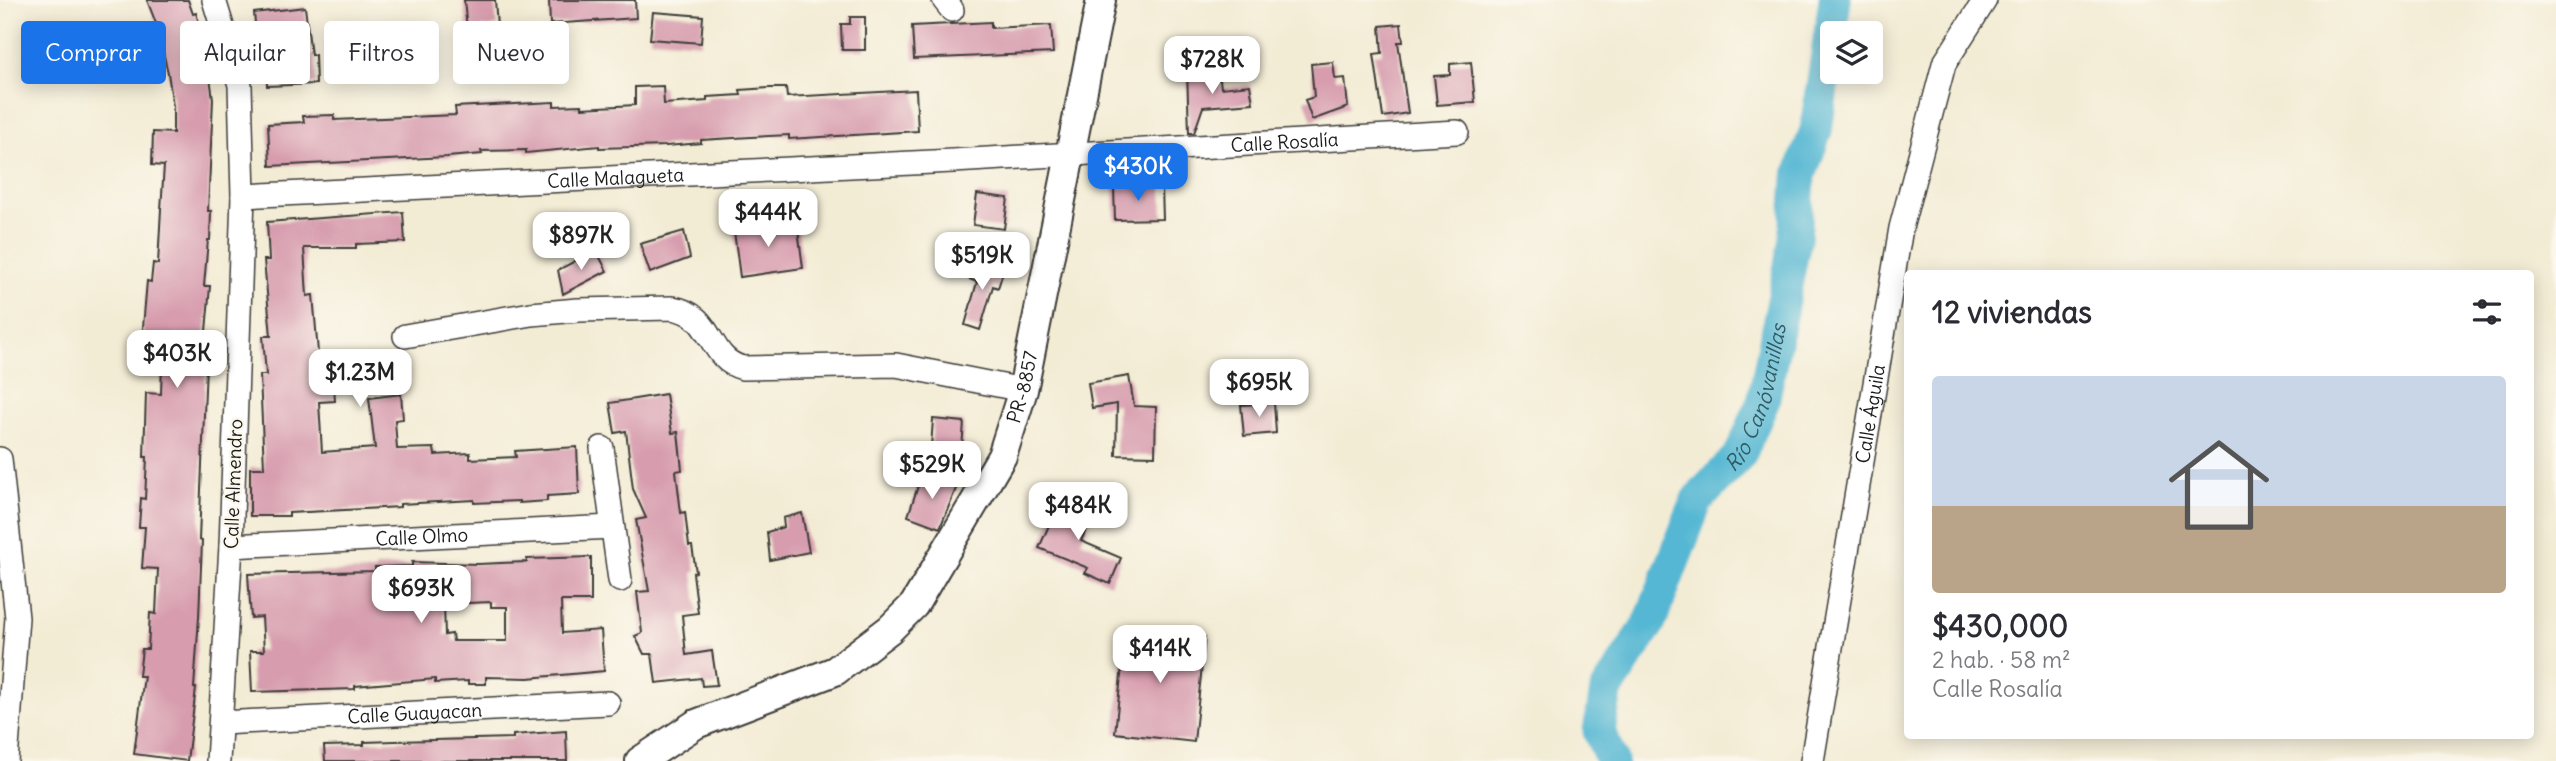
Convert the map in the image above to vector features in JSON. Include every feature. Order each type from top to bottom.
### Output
[{"type":"street","name":"Calle Almendro","points":[[214,0],[240,85],[243,196],[231,546],[218,761]]},
{"type":"street","name":"PR-8857","points":[[640,761],[696,724],[835,671],[914,605],[1002,456],[1023,390],[1101,0]]},
{"type":"street","name":"Calle Águila","points":[[1812,761],[1900,228],[1944,64],[1985,0]]},
{"type":"street","name":"Calle Rosalía","points":[[1070,154],[1457,132]]},
{"type":"street","name":"Calle Malagueta","points":[[243,196],[1070,154]]},
{"type":"street","points":[[405,336],[531,314],[673,308],[687,310],[697,317],[730,365],[743,368],[896,365],[1023,390]]},
{"type":"street","points":[[602,447],[620,580]]},
{"type":"street","points":[[0,460],[17,618],[6,761]]},
{"type":"street","name":"Calle Olmo","points":[[231,546],[612,527]]},
{"type":"street","name":"Calle Guayacan","points":[[221,723],[608,703]]},
{"type":"building","points":[[147,0],[188,0],[198,21],[180,21],[180,84],[211,84],[213,99],[208,211],[211,211],[210,240],[204,286],[210,286],[203,365],[206,365],[199,540],[202,541],[196,688],[187,761],[134,754],[144,676],[139,676],[142,649],[148,649],[150,613],[156,614],[158,569],[142,568],[145,527],[139,527],[141,498],[145,499],[146,393],[161,394],[162,363],[144,362],[145,351],[141,351],[147,281],[151,282],[153,263],[158,264],[164,166],[152,165],[153,132],[173,133],[173,106],[166,64],[166,21],[155,21]]},
{"type":"building","points":[[464,0],[495,0],[497,21],[466,21]]},
{"type":"building","points":[[549,0],[635,0],[636,18],[569,23],[550,21]]},
{"type":"building","points":[[305,7],[307,21],[255,21],[254,13]]},
{"type":"building","points":[[653,12],[703,16],[701,43],[650,39]]},
{"type":"building","points":[[850,17],[865,17],[865,50],[842,50],[841,24],[850,24]]},
{"type":"building","points":[[991,22],[991,28],[1051,25],[1053,53],[914,59],[912,26]]},
{"type":"building","points":[[1401,24],[1403,42],[1398,42],[1408,113],[1383,117],[1374,54],[1382,53],[1380,26]]},
{"type":"building","points":[[310,47],[311,55],[315,55],[316,84],[267,86],[310,84]]},
{"type":"building","points":[[1333,62],[1335,79],[1345,78],[1348,107],[1312,120],[1305,100],[1314,97],[1311,64]]},
{"type":"building","points":[[1471,62],[1475,102],[1437,105],[1434,76],[1450,75],[1450,64]]},
{"type":"building","points":[[1187,69],[1220,80],[1221,88],[1250,85],[1253,103],[1203,107],[1194,133],[1189,133]]},
{"type":"building","points":[[663,86],[664,104],[707,101],[707,97],[741,95],[740,90],[769,88],[786,88],[787,97],[916,90],[918,131],[789,139],[789,135],[751,137],[701,140],[701,143],[666,146],[599,146],[526,153],[526,150],[481,151],[482,154],[447,157],[270,166],[268,124],[304,122],[303,116],[334,115],[334,120],[456,115],[455,107],[554,102],[554,106],[582,105],[582,108],[635,105],[635,87]]},
{"type":"building","points":[[1114,187],[1162,187],[1163,219],[1115,220]]},
{"type":"building","points":[[977,194],[1008,198],[1004,229],[973,225]]},
{"type":"building","points":[[403,212],[405,242],[356,244],[356,248],[304,248],[307,296],[313,295],[321,387],[334,386],[335,401],[319,402],[322,452],[375,448],[369,398],[401,394],[403,419],[395,420],[397,449],[434,448],[435,455],[470,453],[470,459],[516,457],[515,451],[577,447],[579,494],[547,496],[547,501],[519,503],[474,503],[474,500],[289,513],[289,516],[250,516],[250,468],[264,468],[260,375],[266,375],[263,336],[271,336],[264,260],[269,260],[267,222]]},
{"type":"building","points":[[797,222],[803,268],[740,277],[734,231]]},
{"type":"building","points":[[684,231],[690,258],[650,273],[640,244]]},
{"type":"building","points":[[596,250],[607,271],[563,294],[558,270]]},
{"type":"building","points":[[975,261],[1004,269],[998,288],[993,286],[980,330],[965,325],[977,282],[969,279]]},
{"type":"building","points":[[1129,376],[1134,406],[1156,407],[1155,456],[1116,455],[1117,404],[1092,408],[1088,383]]},
{"type":"building","points":[[666,394],[672,433],[678,432],[682,470],[676,471],[681,513],[685,512],[689,546],[692,546],[696,572],[693,573],[698,613],[682,615],[686,655],[712,651],[717,685],[702,686],[701,678],[656,683],[652,654],[644,654],[635,636],[642,633],[637,592],[649,591],[636,520],[646,518],[633,489],[626,431],[615,433],[610,403]]},
{"type":"building","points":[[1274,403],[1276,433],[1244,436],[1241,405]]},
{"type":"building","points":[[933,419],[964,422],[962,449],[931,447]]},
{"type":"building","points":[[922,474],[957,486],[940,528],[908,516]]},
{"type":"building","points":[[1061,498],[1094,512],[1081,541],[1121,558],[1110,584],[1085,573],[1088,568],[1039,548]]},
{"type":"building","points":[[802,513],[809,552],[770,560],[767,532],[784,527],[783,518]]},
{"type":"building","points":[[591,557],[591,601],[561,601],[562,633],[601,630],[604,671],[528,678],[486,677],[486,684],[468,684],[468,681],[435,683],[435,679],[355,686],[355,689],[252,692],[250,651],[264,651],[262,617],[251,618],[248,574],[375,571],[375,567],[412,566],[412,562],[478,564],[527,562],[527,559]],"holes":[[[491,602],[491,607],[507,607],[507,641],[453,641],[452,634],[445,635],[444,604]]]},
{"type":"building","points":[[1126,628],[1205,637],[1194,742],[1115,733]]},
{"type":"building","points":[[566,731],[567,761],[325,761],[324,746],[364,745],[364,742],[513,738],[513,735]]},
{"type":"waterway","name":"Río Canóvanillas","points":[[1612,761],[1599,731],[1606,691],[1650,622],[1697,500],[1740,455],[1763,402],[1795,240],[1799,178],[1816,130],[1835,0]]}]
